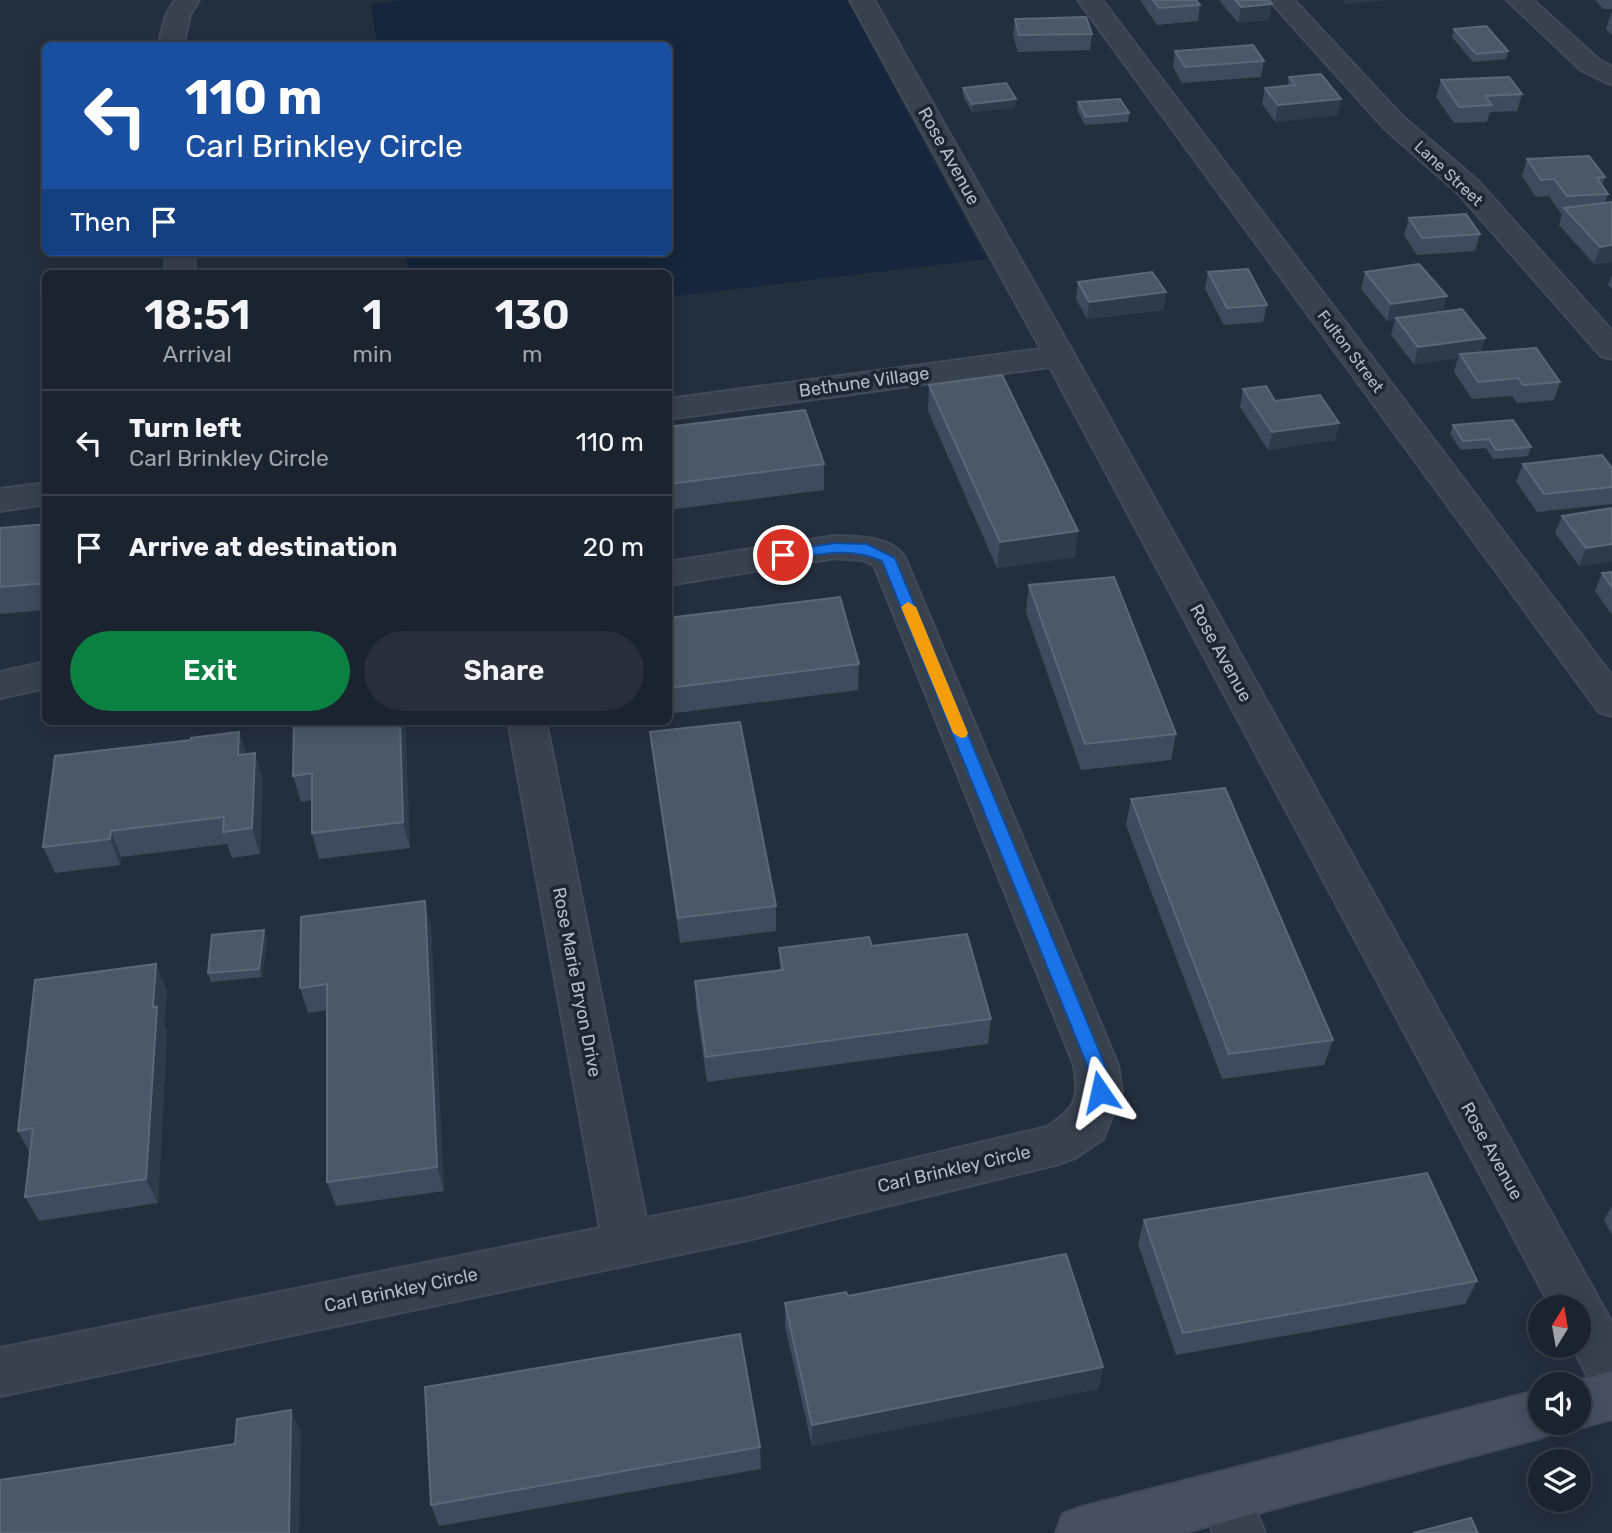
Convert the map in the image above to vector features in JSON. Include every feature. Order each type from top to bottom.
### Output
[{"type":"street","points":[[171,42],[178,15],[187,0]]},
{"type":"street","name":"Rose Avenue","points":[[862,0],[1060,356],[1571,1295]]},
{"type":"street","name":"Fulton Street","points":[[1090,0],[1612,703]]},
{"type":"street","name":"Lane Street","points":[[1281,0],[1393,122],[1468,187],[1612,350]]},
{"type":"street","points":[[1519,0],[1590,65],[1612,78]]},
{"type":"street","name":"Bethune Village","points":[[672,408],[1060,356]]},
{"type":"street","points":[[0,500],[42,494]]},
{"type":"street","name":"Carl Brinkley Circle","points":[[0,1371],[743,1220],[1059,1144],[1087,1125],[1100,1092],[1096,1065],[888,558],[867,549],[835,547],[672,573]]},
{"type":"street","points":[[0,685],[42,676]]},
{"type":"street","name":"Rose Marie Bryon Drive","points":[[528,725],[627,1243]]},
{"type":"street","name":"Rose Avenue","points":[[1591,1332],[1612,1371]]},
{"type":"street","points":[[1591,1401],[1612,1395]]},
{"type":"street","points":[[1082,1533],[1232,1515],[1528,1418]]},
{"type":"water","points":[[401,0],[847,0],[987,259],[672,297],[672,270],[409,270],[407,256],[672,256],[672,42],[377,42],[371,4]]},
{"type":"building","points":[[1153,0],[1196,0],[1200,5],[1159,8]]},
{"type":"building","points":[[1235,0],[1269,0],[1272,4],[1241,7]]},
{"type":"building","points":[[1086,17],[1092,34],[1019,35],[1015,19]]},
{"type":"building","points":[[1486,26],[1508,51],[1476,54],[1454,29]]},
{"type":"building","points":[[1253,45],[1264,61],[1185,67],[1175,51]]},
{"type":"building","points":[[1321,74],[1341,99],[1278,105],[1265,88],[1295,85],[1289,77]]},
{"type":"building","points":[[1509,77],[1522,94],[1485,96],[1492,105],[1459,107],[1441,80]]},
{"type":"building","points":[[1006,83],[1016,99],[972,104],[963,88]]},
{"type":"building","points":[[1120,99],[1129,113],[1086,117],[1078,102]]},
{"type":"building","points":[[1589,156],[1605,177],[1597,178],[1608,194],[1567,196],[1554,179],[1541,180],[1527,159]]},
{"type":"building","points":[[1612,202],[1612,245],[1600,247],[1564,208]]},
{"type":"building","points":[[1466,214],[1480,234],[1422,238],[1409,218]]},
{"type":"building","points":[[1419,264],[1447,296],[1391,304],[1365,272]]},
{"type":"building","points":[[1248,269],[1267,305],[1227,308],[1208,272]]},
{"type":"building","points":[[1152,272],[1166,292],[1089,302],[1078,282]]},
{"type":"building","points":[[1462,309],[1485,338],[1418,347],[1396,318]]},
{"type":"building","points":[[1536,348],[1560,382],[1523,385],[1518,378],[1478,382],[1460,354]]},
{"type":"building","points":[[1002,375],[1078,531],[1000,542],[929,385]]},
{"type":"building","points":[[1266,386],[1275,401],[1320,395],[1339,423],[1272,432],[1243,389]]},
{"type":"building","points":[[805,410],[824,464],[672,483],[672,427]]},
{"type":"building","points":[[1513,420],[1531,447],[1496,450],[1489,439],[1463,441],[1453,425]]},
{"type":"building","points":[[1602,455],[1612,468],[1612,487],[1544,494],[1523,464]]},
{"type":"building","points":[[1612,508],[1612,544],[1586,548],[1562,516]]},
{"type":"building","points":[[42,524],[42,583],[0,587],[0,528]]},
{"type":"building","points":[[1612,572],[1612,587],[1602,573]]},
{"type":"building","points":[[1114,577],[1176,734],[1085,744],[1029,585]]},
{"type":"building","points":[[840,597],[859,664],[672,687],[672,618]]},
{"type":"building","points":[[740,722],[776,906],[678,918],[650,732]]},
{"type":"building","points":[[294,725],[400,725],[403,822],[312,833],[312,773],[293,776]]},
{"type":"building","points":[[239,732],[238,755],[255,753],[252,828],[223,832],[224,817],[111,831],[110,839],[43,847],[55,756]]},
{"type":"building","points":[[1225,788],[1333,1040],[1229,1054],[1131,799]]},
{"type":"building","points":[[425,901],[437,1167],[327,1182],[327,984],[300,988],[301,917]]},
{"type":"building","points":[[264,930],[259,969],[208,973],[212,935]]},
{"type":"building","points":[[967,934],[991,1019],[706,1057],[695,981],[783,970],[779,948],[869,937],[872,946]]},
{"type":"building","points":[[156,964],[153,1007],[157,1007],[146,1179],[25,1197],[33,1128],[18,1131],[35,980]]},
{"type":"building","points":[[1427,1173],[1477,1281],[1183,1333],[1144,1220]]},
{"type":"building","points":[[1066,1254],[1103,1367],[812,1425],[785,1303],[846,1292],[848,1296]]},
{"type":"building","points":[[740,1334],[760,1447],[431,1505],[425,1387]]},
{"type":"building","points":[[291,1410],[289,1533],[0,1533],[0,1480],[235,1444],[237,1419]]},
{"type":"building","points":[[1471,1518],[1478,1533],[1413,1533]]},
{"type":"slow traffic","points":[[908,607],[961,733]]},
{"type":"route","points":[[783,555],[835,547],[867,549],[888,558],[1096,1065],[1100,1092]]}]
